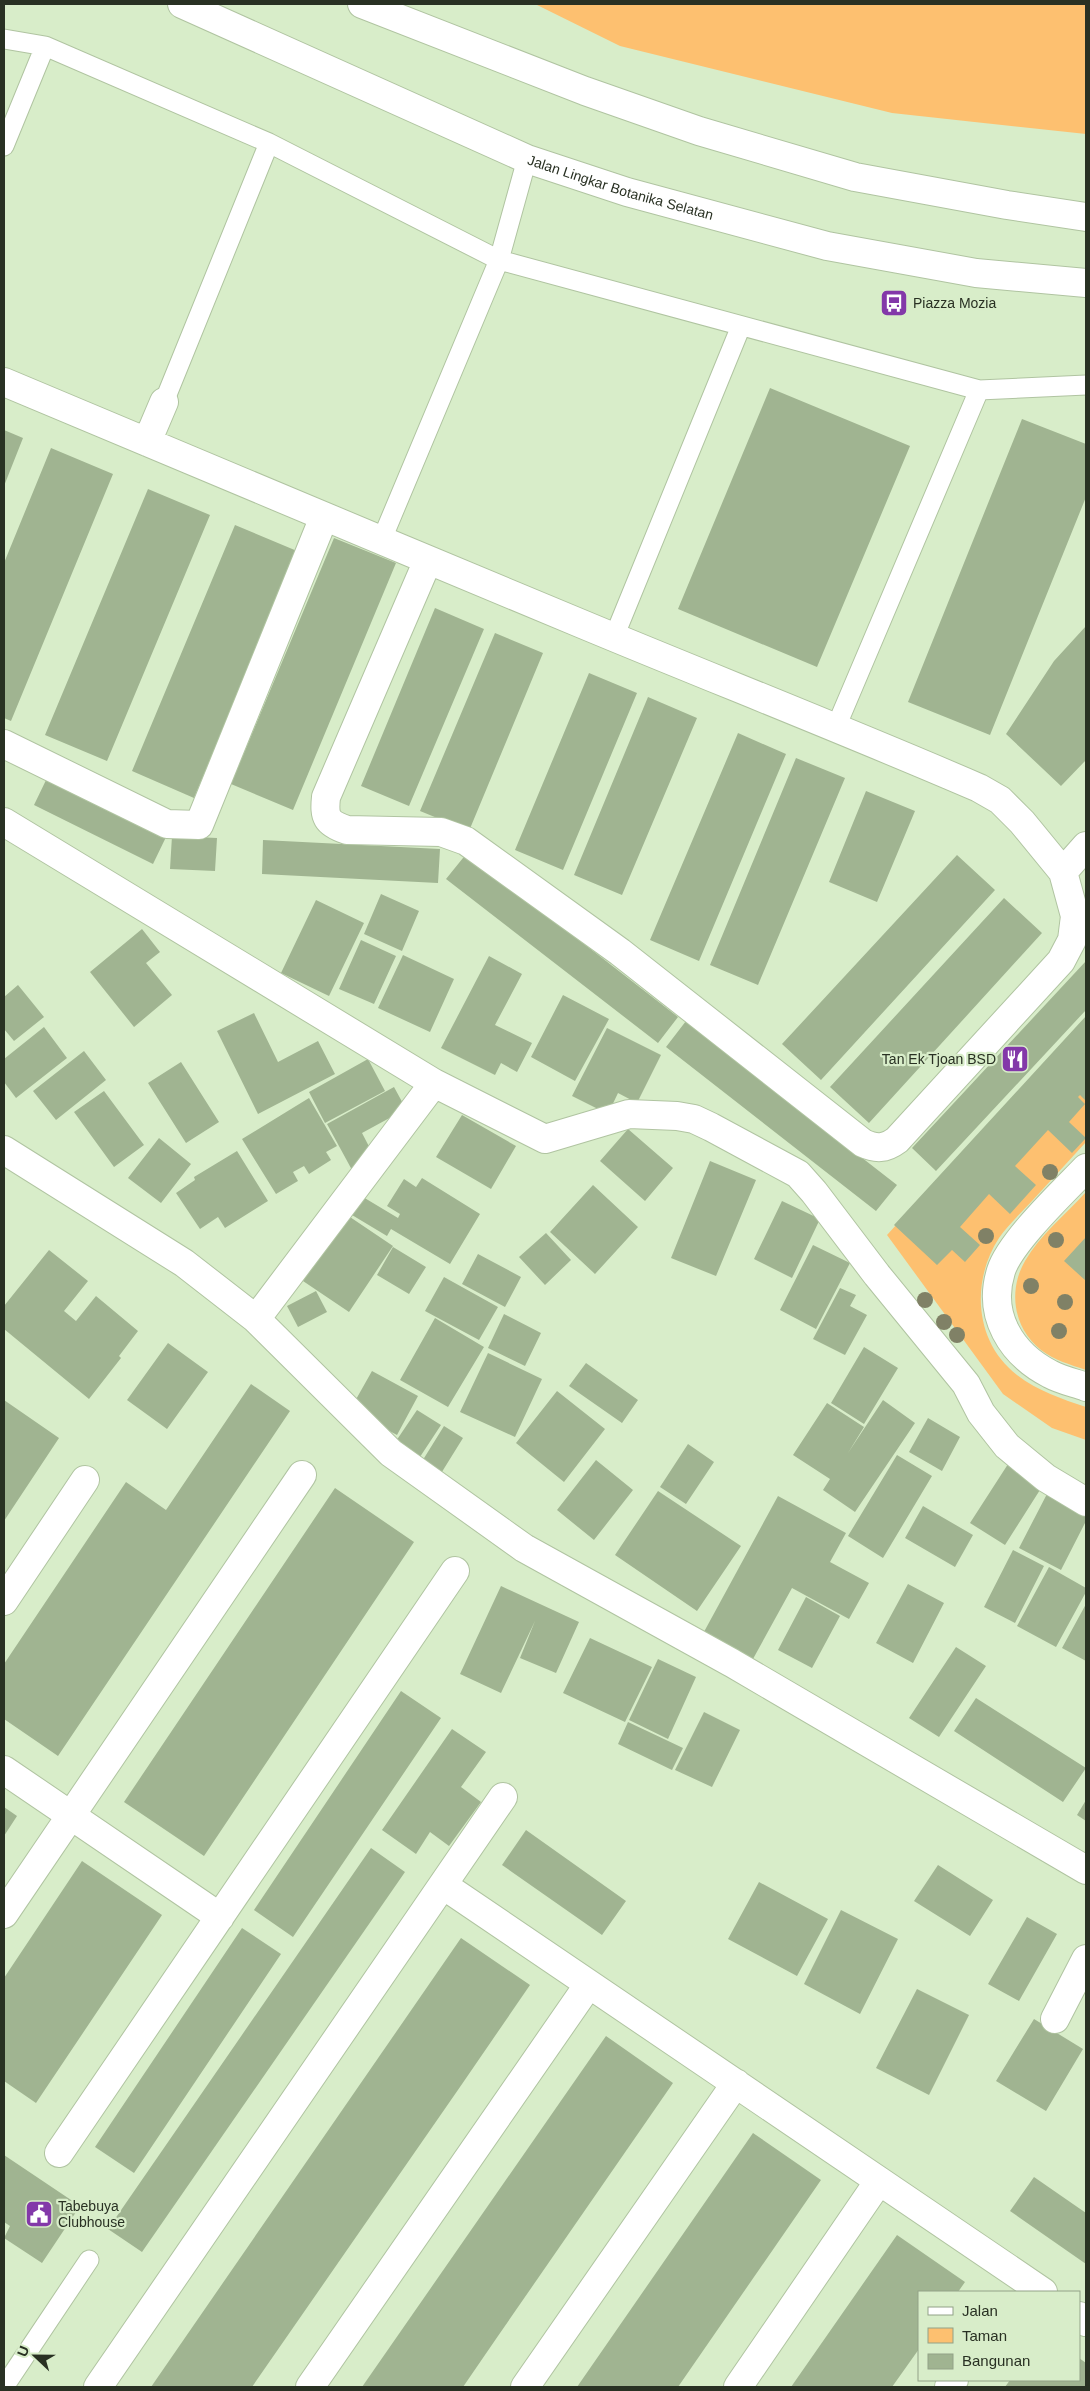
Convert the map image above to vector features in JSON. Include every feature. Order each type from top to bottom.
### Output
[{"type":"street","name":"Jalan Lingkar Botanika Selatan","points":[[182,4],[526,159],[627,192],[827,246],[976,274],[1086,283]]},
{"type":"street","points":[[362,4],[585,91],[726,139],[856,177],[1007,205],[1086,217]]},
{"type":"street","points":[[4,382],[324,517],[382,539],[428,560],[836,727],[979,788],[1000,800],[1022,822],[1063,872],[1075,916],[1072,940],[1061,960],[897,1140],[889,1146],[871,1147],[863,1143],[620,952],[466,841],[442,832],[347,830],[333,826],[324,813],[326,796],[428,560]]},
{"type":"street","points":[[147,442],[164,402]]},
{"type":"street","points":[[4,744],[167,824],[200,825],[324,517]]},
{"type":"street","points":[[4,822],[434,1083],[546,1139],[629,1114],[677,1116],[694,1119],[790,1169],[814,1192],[877,1275],[966,1384],[982,1413],[1008,1446],[1040,1474],[1086,1502]]},
{"type":"street","points":[[1063,872],[1086,846]]},
{"type":"street","points":[[256,1319],[434,1083]]},
{"type":"street","points":[[4,1150],[184,1263],[256,1319],[392,1453],[524,1548],[732,1663],[1086,1870]]},
{"type":"street","points":[[1086,1168],[1022,1238],[1001,1270],[996,1302],[1002,1329],[1023,1357],[1051,1375],[1086,1387]]},
{"type":"street","points":[[4,1914],[302,1474]]},
{"type":"street","points":[[4,1600],[85,1480]]},
{"type":"street","points":[[59,2153],[455,1571]]},
{"type":"street","points":[[4,1770],[220,1917]]},
{"type":"street","points":[[98,2387],[503,1797]]},
{"type":"street","points":[[443,1885],[879,2181],[1027,2288]]},
{"type":"street","points":[[1055,2019],[1086,1959]]},
{"type":"street","points":[[310,2387],[589,1984]]},
{"type":"street","points":[[525,2387],[736,2083]]},
{"type":"street","points":[[738,2387],[879,2181]]},
{"type":"lane","points":[[4,39],[45,46],[270,143],[499,260],[979,390],[1086,385]]},
{"type":"lane","points":[[4,146],[45,46]]},
{"type":"lane","points":[[164,402],[270,143]]},
{"type":"lane","points":[[382,539],[499,260],[526,159]]},
{"type":"lane","points":[[614,637],[742,326]]},
{"type":"lane","points":[[836,727],[979,390]]},
{"type":"lane","points":[[4,2387],[89,2260]]},
{"type":"green space","points":[[535,4],[1086,4],[1086,134],[892,113],[620,46]]},
{"type":"green space","points":[[1086,1017],[1086,1142],[999,1238],[990,1255],[984,1273],[981,1310],[992,1346],[1017,1375],[1033,1386],[1059,1398],[1086,1407],[1086,1440],[1052,1428],[1003,1394],[887,1235]]},
{"type":"green space","points":[[1086,1192],[1086,1370],[1051,1357],[1032,1341],[1024,1331],[1019,1320],[1015,1296],[1020,1272],[1031,1251]]},
{"type":"building","points":[[770,388],[910,446],[817,667],[678,609]]},
{"type":"building","points":[[1022,419],[1086,444],[1086,497],[990,735],[908,702]]},
{"type":"building","points":[[4,430],[23,438],[4,486]]},
{"type":"building","points":[[51,448],[113,474],[11,721],[4,718],[4,563]]},
{"type":"building","points":[[148,489],[210,515],[107,761],[45,735]]},
{"type":"building","points":[[235,525],[297,551],[194,798],[132,771]]},
{"type":"building","points":[[334,538],[396,563],[293,810],[231,784]]},
{"type":"building","points":[[435,608],[484,629],[409,806],[361,786]]},
{"type":"building","points":[[1086,626],[1086,760],[1061,786],[1006,734],[1054,661]]},
{"type":"building","points":[[495,633],[543,653],[469,831],[420,811]]},
{"type":"building","points":[[589,673],[637,693],[563,870],[515,850]]},
{"type":"building","points":[[648,697],[697,718],[622,895],[574,875]]},
{"type":"building","points":[[738,733],[786,754],[699,961],[650,940]]},
{"type":"building","points":[[796,758],[845,778],[758,985],[710,965]]},
{"type":"building","points":[[48,776],[167,835],[153,864],[34,805]]},
{"type":"building","points":[[866,791],[915,811],[877,902],[829,882]]},
{"type":"building","points":[[172,836],[217,838],[215,871],[170,869]]},
{"type":"building","points":[[263,840],[440,849],[438,883],[262,874]]},
{"type":"building","points":[[467,853],[678,1017],[658,1043],[446,879]]},
{"type":"building","points":[[957,855],[995,890],[821,1080],[782,1044]]},
{"type":"building","points":[[381,894],[419,911],[402,951],[364,934]]},
{"type":"building","points":[[1004,898],[1042,933],[869,1123],[830,1087]]},
{"type":"building","points":[[316,900],[364,923],[329,996],[281,973]]},
{"type":"building","points":[[142,929],[160,952],[146,963],[172,995],[134,1027],[90,972]]},
{"type":"building","points":[[361,940],[396,956],[374,1004],[339,989]]},
{"type":"building","points":[[403,955],[454,979],[430,1032],[378,1008]]},
{"type":"building","points":[[489,956],[522,974],[495,1025],[532,1043],[517,1072],[501,1063],[495,1075],[441,1048]]},
{"type":"building","points":[[1086,961],[1086,1010],[936,1171],[912,1148]]},
{"type":"building","points":[[18,985],[44,1017],[14,1041],[4,1029],[4,997]]},
{"type":"building","points":[[563,995],[609,1019],[575,1081],[531,1057]]},
{"type":"building","points":[[254,1013],[278,1062],[318,1041],[335,1074],[258,1114],[217,1031]]},
{"type":"building","points":[[1086,1016],[1086,1101],[1080,1095],[1078,1097],[1085,1104],[1069,1122],[1086,1138],[1072,1153],[1048,1130],[1015,1166],[1036,1185],[1010,1214],[989,1194],[960,1227],[980,1245],[965,1262],[952,1250],[937,1265],[894,1225]]},
{"type":"building","points":[[686,1021],[897,1185],[876,1211],[666,1047]]},
{"type":"building","points":[[44,1027],[67,1058],[16,1098],[4,1082],[4,1059]]},
{"type":"building","points":[[607,1028],[661,1055],[637,1103],[618,1093],[608,1114],[572,1096]]},
{"type":"building","points":[[84,1051],[106,1080],[56,1120],[33,1091]]},
{"type":"building","points":[[368,1059],[385,1091],[325,1123],[309,1092]]},
{"type":"building","points":[[181,1062],[219,1122],[186,1143],[148,1083]]},
{"type":"building","points":[[394,1087],[406,1109],[362,1133],[375,1158],[352,1170],[327,1124]]},
{"type":"building","points":[[104,1091],[144,1145],[114,1167],[74,1112]]},
{"type":"building","points":[[309,1098],[337,1146],[326,1152],[331,1160],[309,1174],[304,1166],[293,1172],[298,1181],[276,1194],[242,1139]]},
{"type":"building","points":[[462,1115],[516,1146],[491,1189],[436,1157]]},
{"type":"building","points":[[628,1129],[673,1168],[645,1201],[600,1161]]},
{"type":"building","points":[[159,1138],[191,1164],[161,1203],[128,1178]]},
{"type":"building","points":[[237,1151],[268,1201],[225,1228],[218,1217],[200,1229],[176,1193],[195,1180],[194,1177]]},
{"type":"building","points":[[710,1161],[756,1180],[716,1276],[671,1258]]},
{"type":"building","points":[[422,1178],[480,1214],[450,1264],[391,1229],[387,1236],[352,1215],[363,1197],[398,1218],[400,1214],[387,1206],[404,1179],[416,1187]]},
{"type":"building","points":[[593,1185],[638,1227],[595,1274],[550,1232]]},
{"type":"building","points":[[782,1201],[820,1219],[792,1278],[754,1259]]},
{"type":"building","points":[[347,1215],[393,1246],[349,1312],[303,1281]]},
{"type":"building","points":[[546,1233],[571,1260],[545,1285],[519,1257]]},
{"type":"building","points":[[1086,1237],[1086,1281],[1064,1261]]},
{"type":"building","points":[[813,1245],[850,1263],[816,1329],[780,1310]]},
{"type":"building","points":[[393,1247],[426,1267],[409,1294],[377,1275]]},
{"type":"building","points":[[49,1250],[88,1281],[64,1311],[76,1321],[96,1296],[138,1331],[119,1356],[121,1358],[89,1399],[4,1329],[4,1306]]},
{"type":"building","points":[[478,1254],[521,1277],[505,1307],[462,1284]]},
{"type":"building","points":[[444,1277],[498,1307],[479,1340],[425,1311]]},
{"type":"building","points":[[840,1288],[856,1295],[850,1306],[867,1315],[845,1355],[813,1339]]},
{"type":"building","points":[[316,1291],[327,1312],[298,1327],[287,1306]]},
{"type":"building","points":[[504,1314],[541,1333],[525,1366],[488,1348]]},
{"type":"building","points":[[435,1318],[484,1347],[448,1407],[400,1380]]},
{"type":"building","points":[[168,1343],[208,1372],[167,1429],[127,1400]]},
{"type":"building","points":[[864,1347],[898,1368],[864,1424],[831,1403]]},
{"type":"building","points":[[488,1353],[542,1379],[515,1437],[460,1412]]},
{"type":"building","points":[[586,1363],[638,1400],[622,1423],[569,1386]]},
{"type":"building","points":[[372,1371],[418,1396],[397,1435],[350,1410]]},
{"type":"building","points":[[251,1384],[290,1411],[58,1756],[4,1719],[4,1664],[126,1482],[166,1510]]},
{"type":"building","points":[[557,1391],[605,1429],[564,1482],[516,1443]]},
{"type":"building","points":[[4,1400],[59,1438],[4,1521]]},
{"type":"building","points":[[883,1400],[915,1423],[855,1512],[823,1490],[830,1479],[793,1455],[827,1403],[864,1427],[848,1453]]},
{"type":"building","points":[[417,1410],[441,1425],[416,1463],[392,1447]]},
{"type":"building","points":[[928,1418],[960,1437],[942,1471],[909,1452]]},
{"type":"building","points":[[444,1426],[463,1438],[440,1475],[421,1463]]},
{"type":"building","points":[[688,1444],[714,1462],[686,1504],[660,1487]]},
{"type":"building","points":[[897,1455],[932,1476],[883,1558],[848,1536]]},
{"type":"building","points":[[596,1460],[633,1490],[594,1540],[557,1510]]},
{"type":"building","points":[[1010,1461],[1045,1482],[1005,1545],[970,1523]]},
{"type":"building","points":[[335,1488],[414,1542],[204,1856],[124,1802]]},
{"type":"building","points":[[658,1491],[741,1546],[697,1611],[615,1555]]},
{"type":"building","points":[[1048,1492],[1086,1512],[1086,1521],[1061,1570],[1019,1548]]},
{"type":"building","points":[[778,1496],[846,1533],[830,1562],[869,1583],[849,1619],[792,1588],[748,1668],[699,1641]]},
{"type":"building","points":[[923,1506],[973,1535],[955,1567],[905,1538]]},
{"type":"building","points":[[1013,1550],[1044,1566],[1015,1623],[984,1607]]},
{"type":"building","points":[[1049,1567],[1086,1588],[1086,1592],[1056,1647],[1017,1626]]},
{"type":"building","points":[[908,1584],[944,1603],[913,1663],[876,1643]]},
{"type":"building","points":[[501,1586],[579,1622],[556,1673],[520,1658],[535,1621],[501,1693],[460,1674]]},
{"type":"building","points":[[806,1597],[840,1616],[812,1668],[778,1650]]},
{"type":"building","points":[[1086,1604],[1086,1661],[1062,1648]]},
{"type":"building","points":[[590,1638],[652,1667],[625,1722],[563,1693]]},
{"type":"building","points":[[956,1647],[986,1666],[939,1737],[909,1718]]},
{"type":"building","points":[[658,1659],[696,1677],[668,1739],[629,1720]]},
{"type":"building","points":[[401,1691],[441,1718],[293,1937],[254,1910]]},
{"type":"building","points":[[976,1698],[1086,1768],[1063,1802],[954,1731]]},
{"type":"building","points":[[704,1712],[740,1730],[712,1787],[675,1770]]},
{"type":"building","points":[[628,1722],[683,1748],[672,1770],[618,1744]]},
{"type":"building","points":[[452,1729],[486,1752],[461,1787],[481,1802],[449,1846],[430,1832],[416,1854],[382,1830]]},
{"type":"building","points":[[1086,1800],[1086,1821],[1077,1815]]},
{"type":"building","points":[[4,1807],[17,1816],[4,1836]]},
{"type":"building","points":[[526,1830],[626,1901],[602,1935],[502,1865]]},
{"type":"building","points":[[371,1848],[405,1872],[142,2252],[108,2229]]},
{"type":"building","points":[[82,1861],[162,1915],[36,2103],[4,2081],[4,1978]]},
{"type":"building","points":[[938,1865],[993,1900],[970,1936],[914,1901]]},
{"type":"building","points":[[759,1882],[828,1919],[797,1976],[728,1939]]},
{"type":"building","points":[[841,1910],[898,1939],[860,2014],[804,1984]]},
{"type":"building","points":[[1027,1917],[1057,1934],[1019,2001],[988,1984]]},
{"type":"building","points":[[242,1928],[281,1954],[134,2173],[95,2147]]},
{"type":"building","points":[[461,1938],[530,1985],[460,2087],[252,2387],[151,2387]]},
{"type":"building","points":[[917,1989],[969,2015],[929,2095],[876,2068]]},
{"type":"building","points":[[1034,2019],[1083,2049],[1046,2111],[996,2081]]},
{"type":"building","points":[[606,2036],[673,2083],[463,2387],[362,2387]]},
{"type":"building","points":[[753,2133],[821,2180],[678,2387],[577,2387]]},
{"type":"building","name":"Tabebuya Clubhouse","points":[[4,2155],[80,2206],[42,2263],[4,2238],[10,2226],[4,2222]]},
{"type":"building","points":[[1034,2177],[1086,2213],[1086,2264],[1010,2211]]},
{"type":"building","points":[[897,2235],[965,2282],[959,2291],[918,2291],[918,2350],[892,2387],[791,2387]]},
{"type":"building","points":[[1080,2359],[1086,2363],[1086,2387],[1005,2387],[1009,2381],[1080,2381]]},
{"type":"place","name":"Piazza Mozia","points":[[894,303]]},
{"type":"place","name":"Tan Ek Tjoan BSD","points":[[1015,1059]]},
{"type":"place","name":"Tabebuya Clubhouse","points":[[39,2214]]}]
